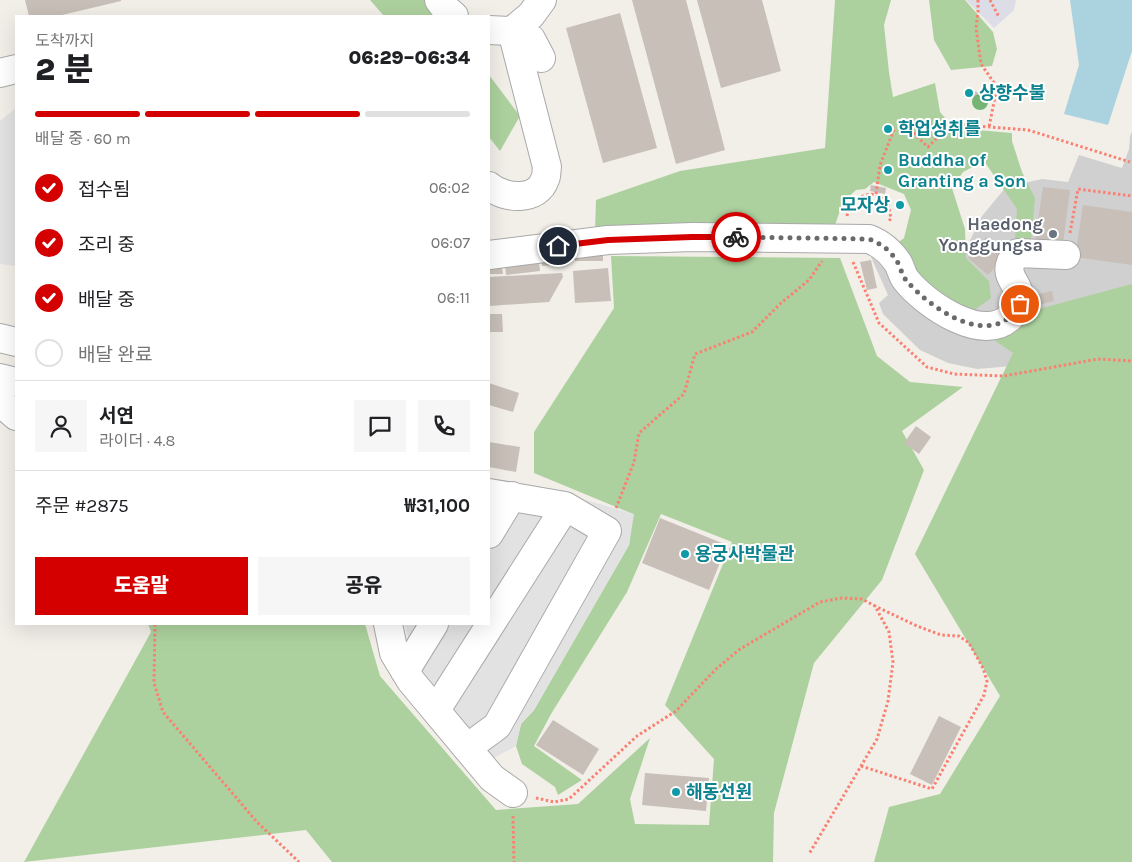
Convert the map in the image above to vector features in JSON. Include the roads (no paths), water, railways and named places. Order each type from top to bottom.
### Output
[{"type":"street","points":[[439,0],[453,15]]},
{"type":"street","points":[[500,31],[531,15],[542,0]]},
{"type":"street","points":[[500,31],[531,39],[541,58]]},
{"type":"street","points":[[490,187],[494,191],[518,197],[531,194],[542,186],[546,178],[547,167],[500,31]]},
{"type":"street","points":[[0,73],[15,69]]},
{"type":"street","points":[[490,255],[608,240],[692,237],[836,248],[869,239],[880,243],[888,250],[898,263],[905,279],[938,309],[963,322],[980,326],[997,324],[1010,317],[1020,304],[1020,291],[1009,273],[1011,263],[1018,253],[1066,255]]},
{"type":"street","points":[[0,338],[15,342]]},
{"type":"street","points":[[0,378],[15,382]]},
{"type":"street","points":[[0,402],[15,415]]},
{"type":"street","points":[[467,748],[497,726],[607,531],[565,506],[500,494],[490,530]]},
{"type":"street","points":[[436,710],[564,509]]},
{"type":"street","points":[[388,625],[394,653],[411,681],[492,778],[513,793]]},
{"type":"street","points":[[405,671],[433,625]]},
{"type":"water","points":[[1070,0],[1132,0],[1132,51],[1108,125],[1064,114],[1079,65]]},
{"type":"place","name":"상향수불","points":[[969,93]]},
{"type":"place","name":"학업성취를","points":[[888,129]]},
{"type":"place","name":"Buddha of Granting a Son","points":[[888,170]]},
{"type":"place","name":"모자상","points":[[900,205]]},
{"type":"place","name":"Haedong Yonggungsa","points":[[1053,234]]},
{"type":"place","name":"용궁사박물관","points":[[685,554]]},
{"type":"place","name":"해동선원","points":[[676,792]]}]
